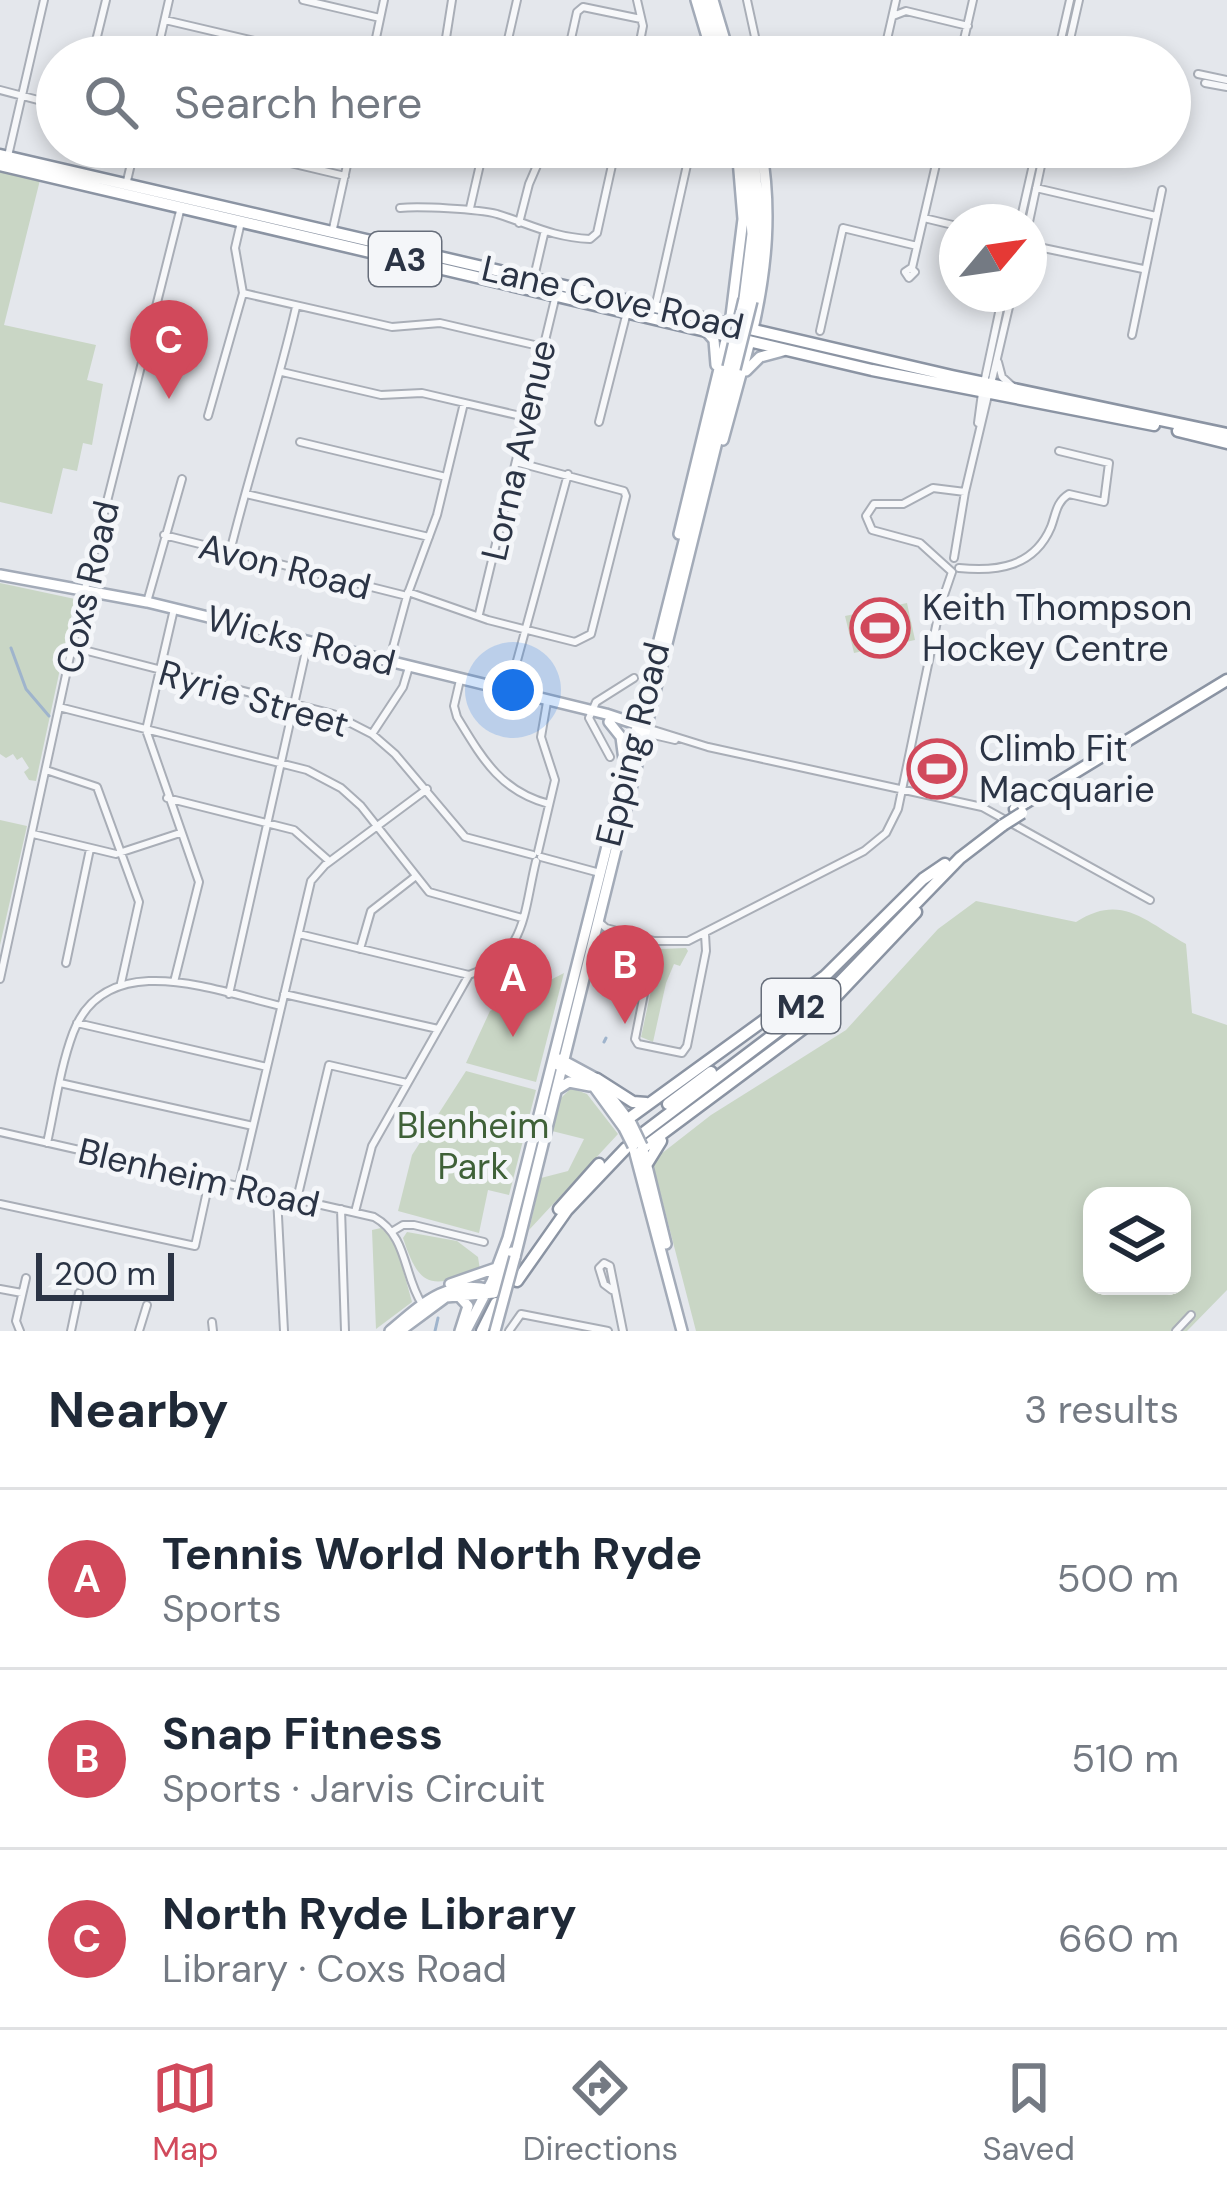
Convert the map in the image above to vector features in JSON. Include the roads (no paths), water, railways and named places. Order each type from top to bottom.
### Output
[{"type":"highway","name":"Lane Cove Road","points":[[3,161],[241,221],[655,308],[788,350],[1227,439]]},
{"type":"highway","name":"Lane Cove Road","points":[[182,204],[533,280],[627,312],[706,331],[725,327]]},
{"type":"highway","name":"Lane Cove Road","points":[[752,335],[776,334],[986,388],[1016,389],[1227,439]]},
{"type":"highway","name":"M2","points":[[518,1259],[573,1192],[633,1138],[829,983],[945,863],[1018,811],[1227,684]]},
{"type":"highway","name":"M2","points":[[517,1281],[567,1210],[633,1138],[831,991],[1000,823]]},
{"type":"highway","points":[[647,1162],[662,1140],[694,1110],[824,1011],[960,859]]},
{"type":"highway","points":[[596,1083],[635,1103],[647,1102],[825,976],[945,863]]},
{"type":"highway","points":[[633,1138],[647,1102]]},
{"type":"highway","points":[[633,1138],[694,1110]]},
{"type":"highway","points":[[489,1331],[493,1296]]},
{"type":"main road","points":[[696,0],[707,36]]},
{"type":"main road","points":[[710,1],[722,36]]},
{"type":"main road","name":"Epping Road","points":[[502,1269],[559,1062],[625,772],[683,575],[748,300],[750,168]]},
{"type":"main road","points":[[718,376],[732,365],[752,335],[748,300],[768,231],[754,168]]},
{"type":"main road","points":[[740,380],[732,365],[725,327],[748,300]]},
{"type":"main road","points":[[748,300],[764,327],[776,334]]},
{"type":"main road","points":[[665,614],[672,563],[718,376],[714,340],[706,331]]},
{"type":"main road","points":[[683,575],[740,380],[760,357],[788,350]]},
{"type":"main road","name":"Epping Road","points":[[463,1331],[518,1259],[558,1089],[559,1062],[571,1030],[665,614],[732,365]]},
{"type":"main road","name":"Wicks Road","points":[[0,575],[147,602],[548,701],[641,729]]},
{"type":"main road","points":[[600,716],[622,740],[625,772]]},
{"type":"main road","points":[[571,1030],[574,1054],[647,1162],[684,1331]]},
{"type":"main road","points":[[559,1062],[596,1083]]},
{"type":"main road","points":[[559,1062],[586,1071]]},
{"type":"main road","points":[[558,1089],[574,1082],[596,1083]]},
{"type":"main road","points":[[633,1138],[684,1331]]},
{"type":"main road","points":[[493,1296],[523,1225]]},
{"type":"main road","points":[[400,1331],[452,1282],[502,1269]]},
{"type":"main road","points":[[436,1294],[462,1286],[493,1296]]},
{"type":"main road","points":[[390,1331],[424,1307],[454,1294],[493,1296]]},
{"type":"main road","points":[[454,1294],[468,1305],[463,1331]]},
{"type":"street","points":[[3,161],[44,0]]},
{"type":"street","points":[[97,36],[106,0]]},
{"type":"street","points":[[161,36],[170,0]]},
{"type":"street","points":[[376,36],[384,0]]},
{"type":"street","points":[[446,36],[452,0]]},
{"type":"street","points":[[509,36],[517,0]]},
{"type":"street","points":[[638,0],[639,36]]},
{"type":"street","points":[[747,0],[755,36]]},
{"type":"street","points":[[888,36],[896,0]]},
{"type":"street","points":[[966,36],[974,0]]},
{"type":"street","points":[[1067,36],[1075,0]]},
{"type":"street","points":[[309,1],[380,18]]},
{"type":"street","points":[[572,36],[583,7],[641,19]]},
{"type":"street","points":[[892,16],[906,11],[968,26]]},
{"type":"street","points":[[165,20],[233,36]]},
{"type":"street","points":[[1198,74],[1227,84]]},
{"type":"street","points":[[1205,83],[1227,84]]},
{"type":"street","points":[[0,90],[36,99]]},
{"type":"street","points":[[125,190],[130,168]]},
{"type":"street","points":[[312,168],[345,176]]},
{"type":"street","points":[[332,233],[347,168]]},
{"type":"street","points":[[470,208],[479,168]]},
{"type":"street","points":[[519,224],[536,168]]},
{"type":"street","points":[[400,208],[470,208],[544,234],[595,236],[611,168]]},
{"type":"street","points":[[655,308],[685,168]]},
{"type":"street","points":[[912,268],[935,168]]},
{"type":"street","points":[[1028,204],[1036,168]]},
{"type":"street","points":[[1030,204],[1038,168]]},
{"type":"street","points":[[1036,188],[1156,217]]},
{"type":"street","points":[[1132,335],[1162,190]]},
{"type":"street","name":"Coxs Road","points":[[0,979],[72,647],[182,204]]},
{"type":"street","points":[[924,218],[939,222]]},
{"type":"street","points":[[208,416],[244,293],[235,248],[241,221]]},
{"type":"street","points":[[820,331],[843,228],[917,246]]},
{"type":"street","points":[[533,280],[544,234]]},
{"type":"street","points":[[1047,248],[1145,267]]},
{"type":"street","name":"Lorna Avenue","points":[[479,614],[557,290]]},
{"type":"street","points":[[244,293],[392,327],[440,323],[543,347]]},
{"type":"street","points":[[230,552],[297,305]]},
{"type":"street","points":[[599,422],[627,312]]},
{"type":"street","points":[[986,388],[1003,312]]},
{"type":"street","points":[[596,919],[605,928],[634,937],[677,943],[705,934],[873,846],[891,825],[940,608],[956,570],[965,492],[1005,312]]},
{"type":"street","points":[[997,353],[1003,377],[1016,389]]},
{"type":"street","points":[[952,376],[980,373],[988,365]]},
{"type":"street","points":[[281,372],[381,394],[422,393],[525,417]]},
{"type":"street","points":[[389,662],[429,537],[464,403]]},
{"type":"street","points":[[300,442],[446,477]]},
{"type":"street","points":[[965,492],[933,488],[903,505],[876,503],[867,512],[872,530],[918,542],[932,558],[956,570],[997,570],[1028,556],[1045,538],[1060,500],[1069,494],[1104,502],[1111,472],[1108,462],[1059,451]]},
{"type":"street","points":[[508,692],[568,474],[516,462]]},
{"type":"street","name":"Avon Road","points":[[164,536],[408,594],[574,642],[591,634],[626,496],[620,487],[568,474]]},
{"type":"street","points":[[147,602],[182,479]]},
{"type":"street","points":[[244,494],[429,537]]},
{"type":"street","points":[[946,564],[954,558]]},
{"type":"street","points":[[174,609],[146,730],[199,882],[175,982]]},
{"type":"street","points":[[229,994],[308,642]]},
{"type":"street","name":"Ryrie Street","points":[[72,647],[333,714],[372,734],[406,764],[465,837],[600,873]]},
{"type":"street","points":[[372,734],[403,687],[409,667]]},
{"type":"street","points":[[610,757],[589,718],[600,716],[596,702],[634,678]]},
{"type":"street","points":[[460,680],[455,713],[500,779],[523,797],[549,804]]},
{"type":"street","points":[[298,934],[469,975],[493,967],[509,954],[522,918],[554,775],[541,731],[548,701]]},
{"type":"street","points":[[59,707],[307,770],[341,788],[437,897],[522,918]]},
{"type":"street","name":"Wicks Road","points":[[641,729],[988,809],[1150,900]]},
{"type":"street","points":[[46,770],[94,784],[122,853],[139,902],[121,983]]},
{"type":"street","points":[[239,1186],[311,881],[329,861],[427,789]]},
{"type":"street","points":[[167,798],[268,821],[308,838],[329,861]]},
{"type":"street","points":[[32,833],[122,853],[180,832]]},
{"type":"street","points":[[66,963],[90,849]]},
{"type":"street","points":[[360,949],[371,911],[416,876]]},
{"type":"street","points":[[654,941],[634,1039],[638,1044],[682,1053],[706,950],[705,934]]},
{"type":"street","points":[[355,1212],[372,1147],[469,975]]},
{"type":"street","points":[[47,1143],[77,1023],[91,1005],[121,983],[175,982],[281,1006]]},
{"type":"street","points":[[284,994],[440,1029]]},
{"type":"street","points":[[77,1023],[267,1067]]},
{"type":"street","points":[[297,1199],[329,1065],[407,1083]]},
{"type":"street","points":[[60,1083],[253,1126]]},
{"type":"street","name":"Blenheim Road","points":[[0,1132],[355,1212],[393,1231],[414,1225],[484,1243]]},
{"type":"street","points":[[0,1204],[195,1246],[209,1180]]},
{"type":"street","points":[[277,1195],[284,1331]]},
{"type":"street","points":[[341,1209],[345,1331]]},
{"type":"street","points":[[393,1231],[424,1307]]},
{"type":"street","points":[[20,1331],[16,1321],[26,1278]]},
{"type":"street","points":[[0,1288],[22,1294]]},
{"type":"street","points":[[612,1290],[622,1331]]},
{"type":"street","points":[[71,1331],[79,1293]]},
{"type":"street","points":[[139,1331],[147,1305]]},
{"type":"street","points":[[508,1331],[525,1314],[608,1331]]},
{"type":"street","points":[[1176,1331],[1191,1315]]},
{"type":"waterway","points":[[11,648],[26,689],[49,716]]},
{"type":"waterway","points":[[604,1042],[606,1038]]},
{"type":"waterway","points":[[435,1331],[438,1318]]},
{"type":"tunnel","points":[[496,1303],[521,1261]]},
{"type":"place","name":"North Ryde Library","points":[[169,399]]},
{"type":"place","name":"Keith Thompson Hockey Centre","points":[[880,628]]},
{"type":"place","name":"Climb Fit Macquarie","points":[[937,769]]},
{"type":"place","name":"Snap Fitness","points":[[625,1024]]},
{"type":"place","name":"Tennis World North Ryde","points":[[513,1037]]},
{"type":"park label","name":"Blenheim Park","points":[[473,1146]]}]
